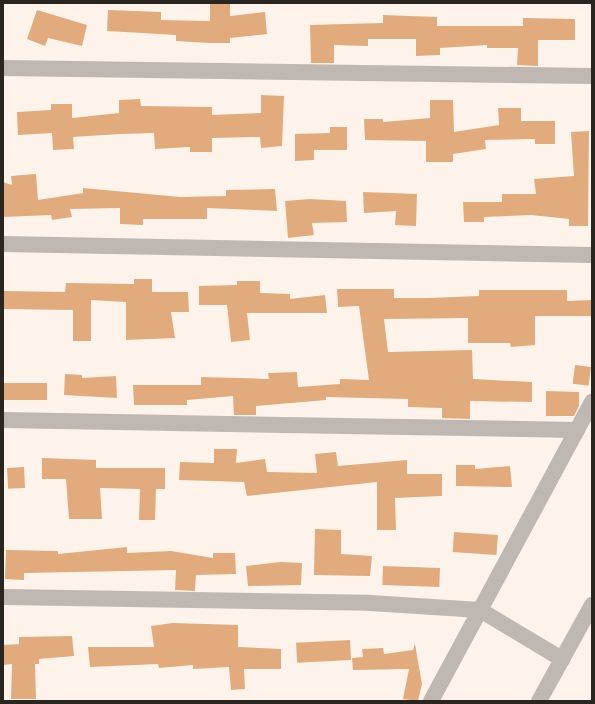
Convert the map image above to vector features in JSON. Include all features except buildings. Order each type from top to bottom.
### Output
[{"type":"street","points":[[3,68],[592,76]]},
{"type":"street","points":[[3,244],[592,255]]},
{"type":"street","points":[[431,701],[592,402]]},
{"type":"street","points":[[3,420],[576,430]]},
{"type":"street","points":[[3,597],[370,603],[480,610],[562,659]]},
{"type":"street","points":[[540,701],[562,659],[588,621],[592,605]]}]
